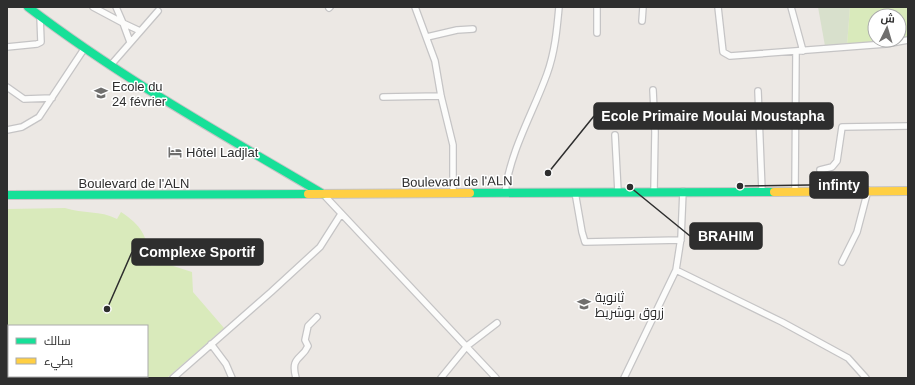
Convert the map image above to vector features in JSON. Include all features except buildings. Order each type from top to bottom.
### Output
[{"type":"main road","points":[[28,7],[84,49],[110,66],[323,194]]},
{"type":"main road","name":"Boulevard de l'ALN","points":[[7,195],[908,191]]},
{"type":"street","points":[[93,7],[140,31]]},
{"type":"street","points":[[116,7],[130,42]]},
{"type":"street","points":[[415,7],[435,61],[441,96],[453,144],[452,193]]},
{"type":"street","points":[[505,193],[508,171],[547,73],[556,35],[559,7]]},
{"type":"street","points":[[597,7],[597,33]]},
{"type":"street","points":[[642,7],[642,21]]},
{"type":"street","points":[[718,7],[723,52],[725,55],[796,52],[886,44],[908,40]]},
{"type":"street","points":[[790,7],[803,51]]},
{"type":"street","points":[[110,66],[158,11]]},
{"type":"street","points":[[7,47],[37,44],[41,42],[40,16]]},
{"type":"street","points":[[427,37],[457,30],[473,29]]},
{"type":"street","points":[[7,130],[22,127],[39,117],[84,49]]},
{"type":"street","points":[[795,191],[796,52]]},
{"type":"street","points":[[7,87],[24,99],[52,98]]},
{"type":"street","points":[[653,90],[655,132],[654,192]]},
{"type":"street","points":[[758,92],[762,191]]},
{"type":"street","points":[[383,97],[441,96]]},
{"type":"street","points":[[820,170],[832,167],[837,161],[842,127],[908,126]]},
{"type":"street","points":[[615,135],[618,192]]},
{"type":"street","points":[[842,262],[857,232],[868,190]]},
{"type":"street","points":[[624,378],[676,270],[681,240],[684,191]]},
{"type":"street","points":[[575,192],[585,242],[681,240]]},
{"type":"street","points":[[323,194],[496,378]]},
{"type":"street","points":[[173,378],[320,247],[341,214]]},
{"type":"street","points":[[676,270],[782,322],[848,358],[866,378]]},
{"type":"street","points":[[296,378],[295,364],[297,358],[304,353],[308,346],[304,340],[308,326],[317,317]]},
{"type":"street","points":[[441,378],[467,346],[497,323]]},
{"type":"street","points":[[211,344],[226,364],[232,378]]},
{"type":"green space","points":[[818,7],[850,7],[847,45],[825,46]]},
{"type":"green space","points":[[850,7],[908,7],[908,37],[907,8],[867,8],[867,42],[847,45]]},
{"type":"green space","points":[[65,208],[104,214],[117,219],[121,212],[135,223],[144,234],[151,266],[167,264],[192,272],[193,292],[224,328],[167,378],[138,377],[148,377],[148,325],[8,325],[7,350],[7,209]]},
{"type":"traffic: fast","points":[[28,7],[63,33],[136,82],[210,128],[323,194]]},
{"type":"traffic: fast","points":[[470,193],[774,192]]},
{"type":"traffic: fast","points":[[7,195],[308,194]]},
{"type":"traffic: slow","points":[[774,192],[908,191]]},
{"type":"traffic: slow","points":[[308,194],[470,193]]},
{"type":"place","name":"Ecole du 24 février","points":[[101,93]]},
{"type":"place","name":"Hôtel Ladjlat","points":[[175,152]]},
{"type":"place","name":"Ecole Primaire Moulai Moustapha","points":[[548,173]]},
{"type":"place","name":"infinty","points":[[740,186]]},
{"type":"place","name":"BRAHIM","points":[[630,187]]},
{"type":"place","name":"ثانوية زروق بوشريط","points":[[584,304]]},
{"type":"place","name":"Complexe Sportif","points":[[107,309]]}]
